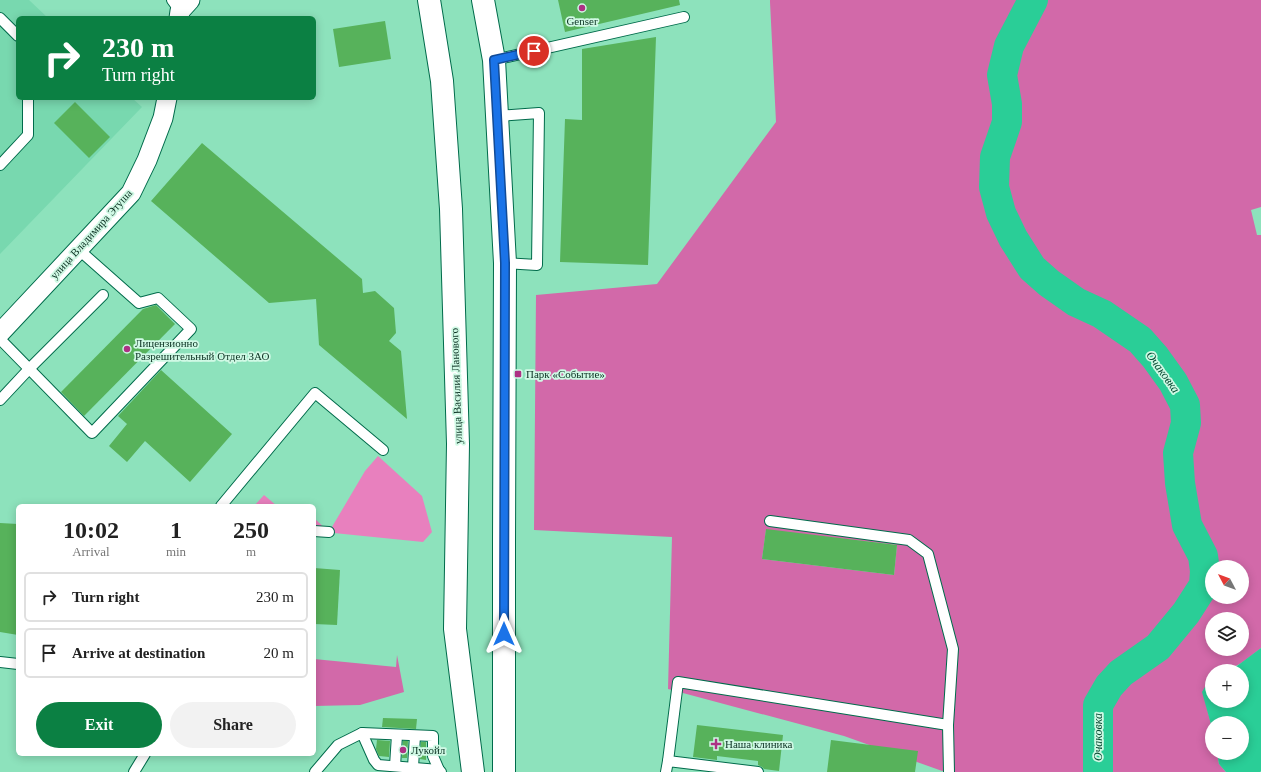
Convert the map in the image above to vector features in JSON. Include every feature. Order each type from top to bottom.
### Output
[{"type":"street","name":"улица Василия Ланового","points":[[428,0],[442,81],[451,209],[458,444],[456,629],[473,772]]},
{"type":"street","points":[[483,0],[494,60],[505,263],[504,772]]},
{"type":"street","name":"улица Владимира Этуша","points":[[0,333],[131,193],[147,160],[162,118],[166,100]]},
{"type":"lane","points":[[494,60],[684,17]]},
{"type":"lane","points":[[0,18],[16,34]]},
{"type":"lane","points":[[0,165],[28,135],[28,100]]},
{"type":"lane","points":[[498,116],[539,113],[537,265],[505,263]]},
{"type":"lane","points":[[0,339],[92,433],[191,329],[158,298],[139,303],[78,249]]},
{"type":"lane","points":[[0,400],[103,295]]},
{"type":"lane","points":[[223,504],[315,393],[383,450]]},
{"type":"lane","points":[[770,521],[909,540],[928,554],[953,649],[948,726],[949,772]]},
{"type":"lane","points":[[316,531],[329,532]]},
{"type":"lane","points":[[0,662],[16,664]]},
{"type":"lane","points":[[666,772],[678,682],[948,726]]},
{"type":"lane","points":[[362,733],[374,760],[378,765],[413,767],[440,771]]},
{"type":"lane","points":[[315,772],[338,745],[362,733],[433,736],[433,756],[440,771]]},
{"type":"lane","points":[[395,766],[397,735]]},
{"type":"lane","points":[[413,767],[415,736]]},
{"type":"lane","points":[[134,772],[144,756]]},
{"type":"lane","points":[[668,761],[758,772]]},
{"type":"shaded area","points":[[0,0],[29,0],[46,16],[16,16],[16,100],[134,100],[142,107],[0,254]]},
{"type":"shaded area","points":[[770,0],[1261,0],[1261,207],[1251,210],[1257,235],[1261,235],[1261,648],[1239,664],[1205,664],[1205,688],[1203,692],[1205,708],[1207,708],[1209,716],[1205,716],[1205,760],[1218,760],[1219,764],[1226,772],[945,772],[844,736],[668,689],[672,537],[534,530],[536,295],[657,284],[776,122]],"holes":[[[766,530],[897,545],[894,575],[762,559]]]},
{"type":"shaded area","points":[[378,456],[422,496],[432,532],[423,542],[316,531],[316,520],[329,532],[365,471]]},
{"type":"shaded area","points":[[264,495],[275,504],[256,504]]},
{"type":"shaded area","points":[[1261,648],[1260,772],[1226,772],[1219,764],[1218,760],[1249,760],[1249,716],[1209,716],[1206,708],[1249,708],[1249,664],[1240,664]]},
{"type":"shaded area","points":[[397,655],[404,692],[360,705],[316,706],[316,659],[396,667]]},
{"type":"shaded area","points":[[1205,687],[1205,703],[1202,692]]},
{"type":"building","points":[[558,0],[679,0],[680,5],[565,32]]},
{"type":"building","points":[[385,21],[391,59],[339,67],[333,29]]},
{"type":"building","points":[[656,37],[648,265],[560,262],[565,119],[582,120],[582,49]]},
{"type":"building","points":[[75,102],[110,137],[89,158],[54,123]]},
{"type":"building","points":[[202,143],[362,279],[363,293],[375,291],[394,308],[396,333],[389,341],[401,351],[407,419],[319,345],[316,299],[269,303],[151,201]]},
{"type":"building","name":"Лицензионно Разрешительный Отдел ЗАО","points":[[156,305],[175,324],[84,416],[61,392],[143,309]]},
{"type":"building","points":[[161,370],[232,434],[190,482],[145,441],[127,462],[109,446],[127,424],[118,416]]},
{"type":"building","points":[[0,523],[16,524],[16,635],[0,632]]},
{"type":"building","points":[[766,529],[897,545],[894,575],[762,559]]},
{"type":"building","points":[[316,568],[340,570],[337,625],[316,624]]},
{"type":"building","points":[[383,718],[417,719],[416,729],[382,727]]},
{"type":"building","points":[[697,725],[783,735],[779,771],[764,769],[758,765],[758,761],[717,756],[717,760],[693,757]]},
{"type":"building","points":[[377,740],[390,741],[389,757],[379,756],[376,749]]},
{"type":"building","points":[[831,740],[918,751],[915,772],[827,772]]},
{"type":"building","points":[[403,741],[408,741],[407,758],[402,758]]},
{"type":"building","points":[[421,742],[426,742],[426,760],[420,759]]},
{"type":"waterway","name":"Очаковка","points":[[1033,0],[1009,46],[1002,75],[1007,104],[1007,122],[995,157],[994,187],[1001,213],[1013,238],[1032,268],[1049,283],[1076,302],[1102,314],[1140,340],[1155,357],[1173,382],[1185,405],[1186,423],[1178,453],[1180,483],[1187,525],[1203,556],[1205,571],[1204,585],[1186,613],[1158,647],[1121,673],[1109,686],[1098,705],[1098,772]]},
{"type":"place","name":"Genser","points":[[582,8]]},
{"type":"place","name":"Лицензионно Разрешительный Отдел ЗАО","points":[[127,349]]},
{"type":"place","name":"Парк «Событие»","points":[[518,374]]},
{"type":"place","name":"Наша клиника","points":[[716,744]]},
{"type":"place","name":"Лукойл","points":[[403,750]]},
{"type":"route","points":[[504,634],[505,263],[494,60],[534,51]]}]
